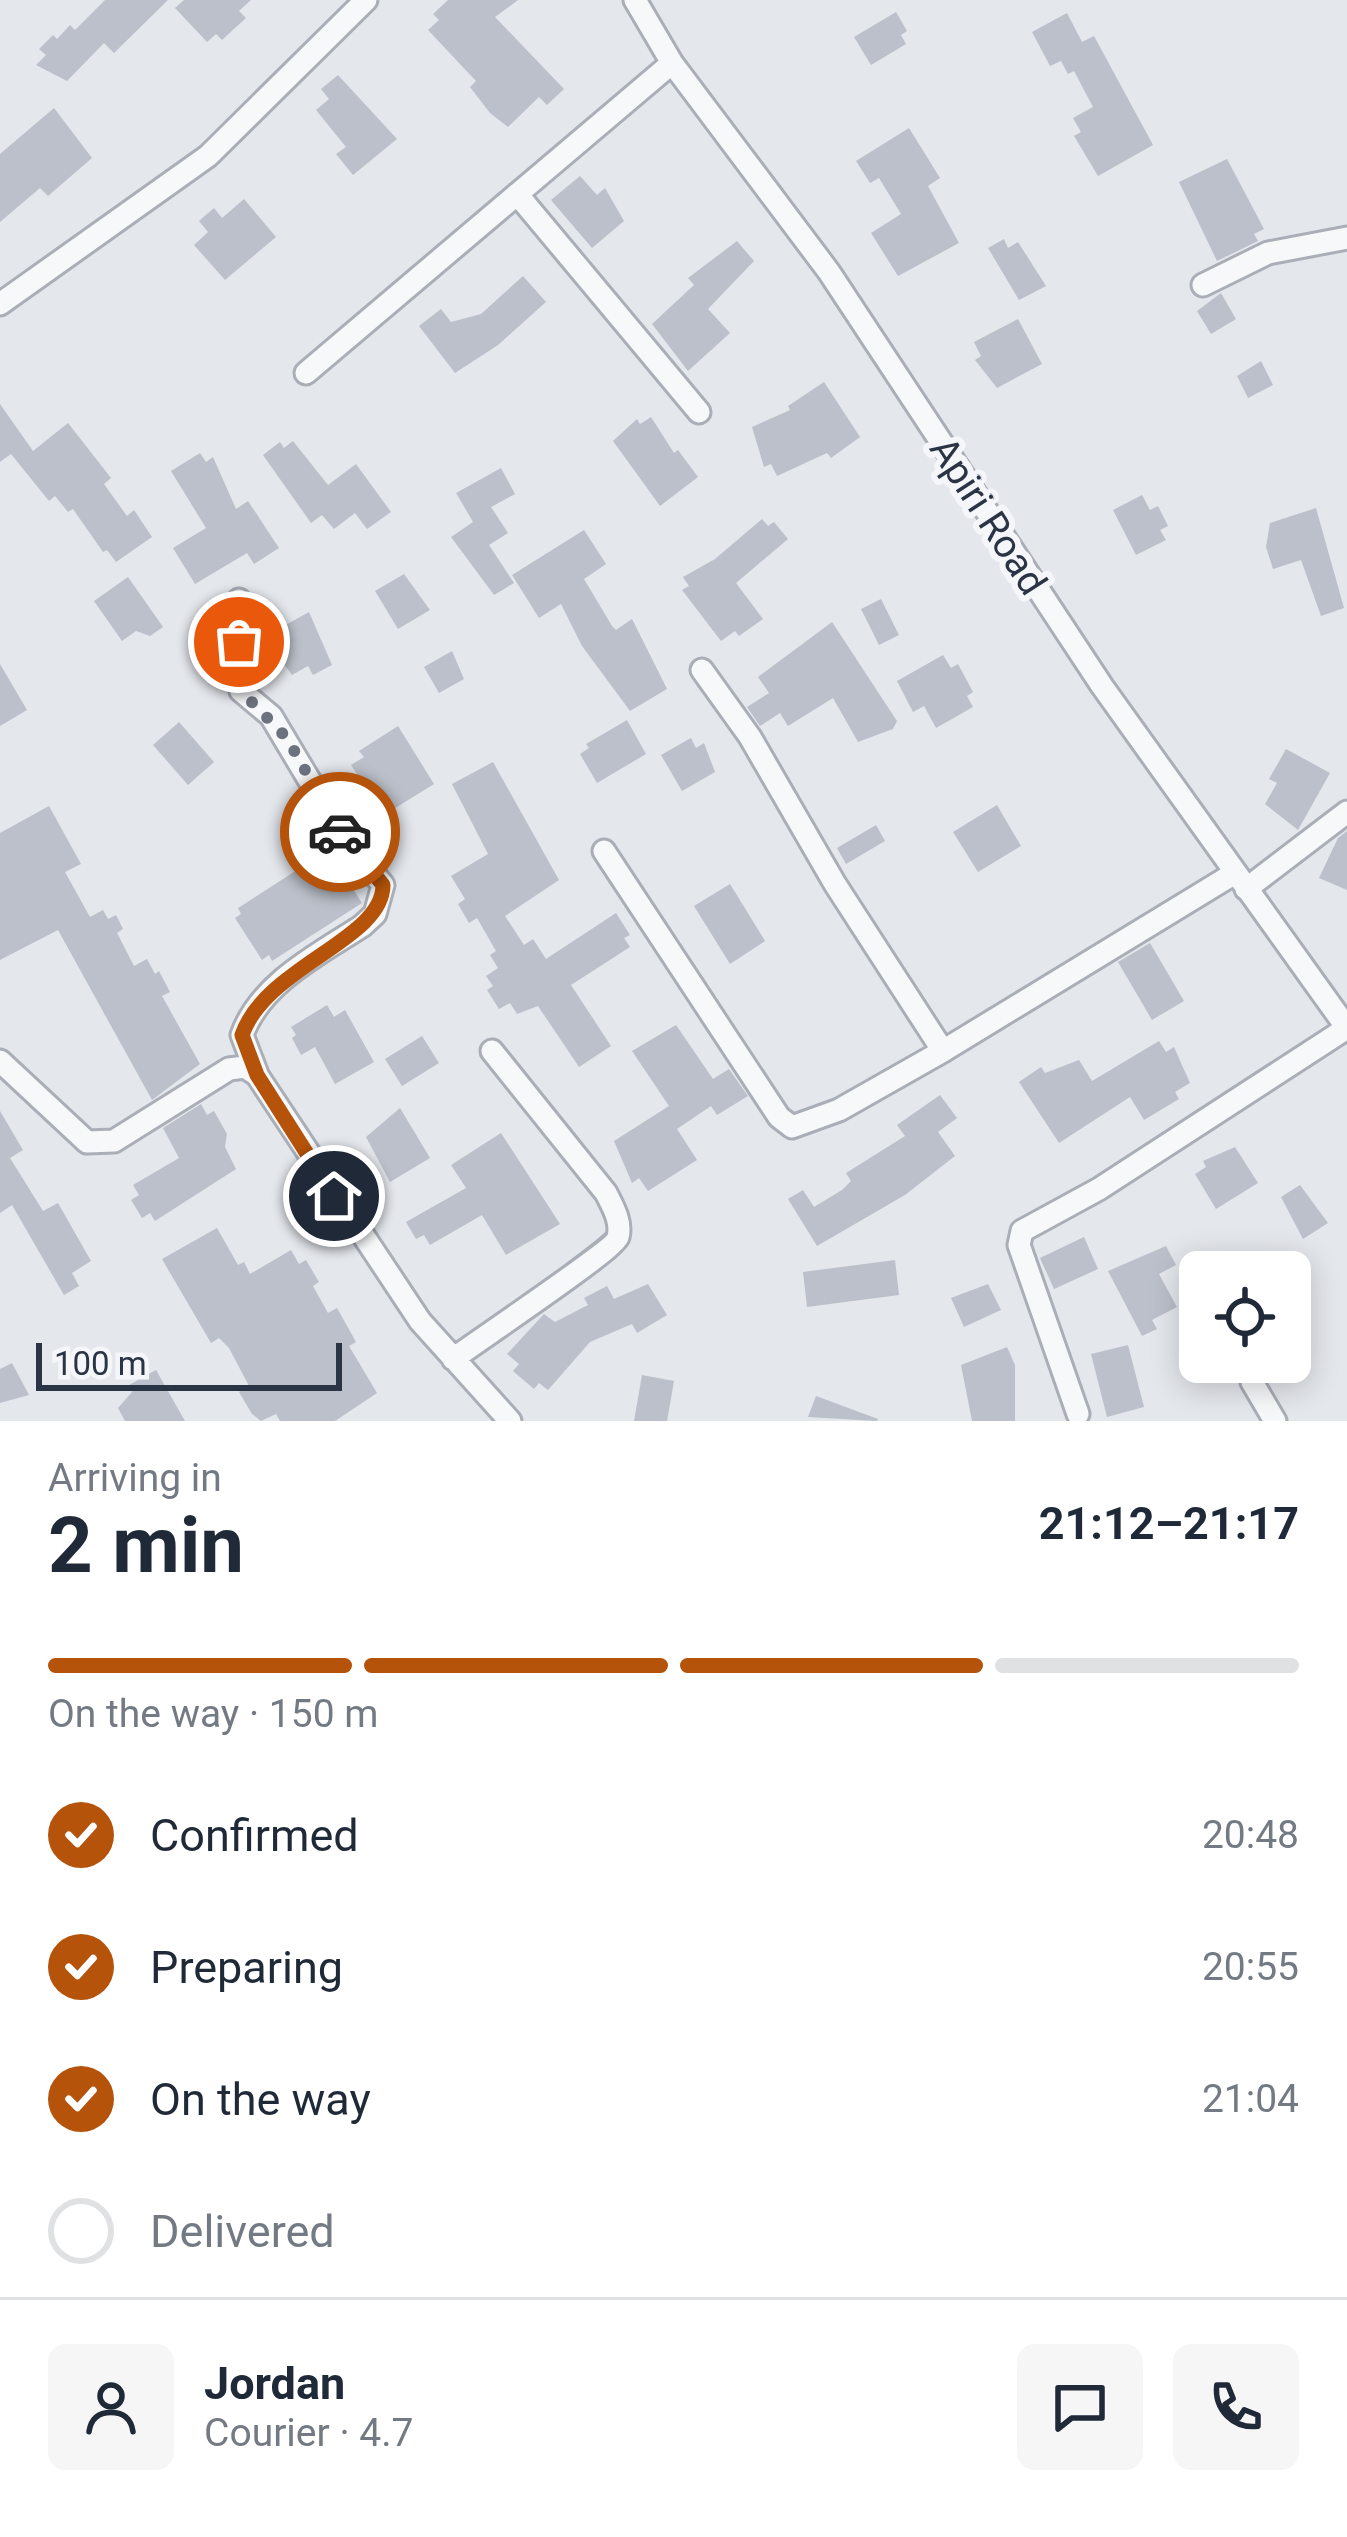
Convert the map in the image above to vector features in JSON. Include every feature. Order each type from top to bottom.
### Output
[{"type":"street","points":[[0,304],[208,156],[365,0]]},
{"type":"street","name":"Apiri Road","points":[[634,0],[672,63],[829,272],[1017,563],[1347,1028]]},
{"type":"street","points":[[306,373],[672,63]]},
{"type":"street","points":[[517,194],[699,412]]},
{"type":"street","points":[[1203,285],[1268,253],[1347,238]]},
{"type":"street","points":[[238,600],[241,691],[272,716],[342,835],[383,885],[374,914],[267,991],[248,1017],[242,1035],[257,1075],[420,1321],[510,1421]]},
{"type":"street","points":[[702,670],[750,737],[835,884],[943,1051]]},
{"type":"street","points":[[604,851],[779,1117],[792,1127],[839,1110],[943,1051],[1240,881],[1347,812]]},
{"type":"street","points":[[1078,1414],[1019,1245],[1022,1231],[1100,1190],[1347,1028]]},
{"type":"street","points":[[453,1359],[533,1298],[609,1252],[618,1238],[617,1215],[606,1193],[492,1051]]},
{"type":"street","points":[[0,1060],[87,1142],[114,1141],[229,1069],[244,1067],[257,1075]]},
{"type":"street","points":[[1253,1383],[1275,1421]]},
{"type":"building","points":[[105,0],[168,0],[114,53],[104,43],[67,81],[36,65],[46,55],[39,49],[53,35],[57,39],[70,25],[75,30]]},
{"type":"building","points":[[184,0],[251,0],[239,11],[246,18],[222,40],[216,34],[207,42],[175,8]]},
{"type":"building","points":[[448,0],[518,0],[495,17],[564,89],[547,105],[539,97],[508,127],[490,113],[470,87],[476,81],[428,30],[439,20],[433,14]]},
{"type":"building","points":[[896,12],[907,31],[901,35],[906,44],[871,65],[854,37]]},
{"type":"building","points":[[1067,13],[1082,42],[1094,36],[1153,145],[1098,176],[1074,136],[1081,132],[1073,118],[1093,107],[1074,71],[1068,74],[1061,61],[1050,66],[1032,32]]},
{"type":"building","points":[[338,75],[397,139],[353,175],[336,154],[346,147],[316,110],[329,99],[321,89]]},
{"type":"building","points":[[54,108],[92,158],[48,196],[40,188],[0,222],[0,154]]},
{"type":"building","points":[[909,128],[940,178],[928,186],[959,243],[898,276],[871,233],[901,214],[879,178],[870,183],[856,161]]},
{"type":"building","points":[[1227,159],[1264,229],[1254,234],[1258,241],[1217,261],[1179,182]]},
{"type":"building","points":[[580,176],[597,195],[605,188],[624,221],[592,248],[551,200]]},
{"type":"building","points":[[244,199],[276,237],[225,280],[194,245],[208,232],[199,221],[214,208],[222,218]]},
{"type":"building","points":[[1004,239],[1008,248],[1018,242],[1046,286],[1019,300],[988,248]]},
{"type":"building","points":[[737,241],[754,261],[708,309],[730,333],[688,371],[652,324],[694,285],[688,278]]},
{"type":"building","points":[[523,276],[546,302],[498,345],[455,373],[419,326],[441,309],[451,322],[481,314]]},
{"type":"building","points":[[1221,293],[1236,319],[1211,334],[1197,311]]},
{"type":"building","points":[[1018,319],[1042,364],[997,388],[975,360],[981,356],[974,342]]},
{"type":"building","points":[[1261,361],[1273,385],[1248,398],[1237,376]]},
{"type":"building","points":[[824,382],[860,437],[831,458],[827,453],[777,476],[771,464],[764,467],[752,427],[790,410],[788,406]]},
{"type":"building","points":[[0,404],[33,451],[68,423],[111,478],[104,484],[127,516],[134,510],[152,537],[116,562],[107,550],[103,552],[73,509],[68,512],[55,496],[49,501],[11,454],[0,462]]},
{"type":"building","points":[[651,417],[674,453],[678,450],[698,477],[660,506],[613,441],[637,419],[640,424]]},
{"type":"building","points":[[293,441],[328,485],[356,464],[391,512],[367,529],[355,513],[334,529],[322,515],[311,523],[263,455],[280,442],[284,448]]},
{"type":"building","points":[[200,453],[206,462],[213,457],[236,509],[248,501],[279,548],[254,564],[247,553],[195,584],[173,548],[206,528],[171,471]]},
{"type":"building","points":[[501,468],[515,494],[491,507],[508,533],[489,545],[514,583],[494,595],[451,537],[473,522],[456,493]]},
{"type":"building","points":[[1142,495],[1150,510],[1158,506],[1168,526],[1160,530],[1166,540],[1136,555],[1113,510]]},
{"type":"building","points":[[1316,508],[1344,608],[1321,616],[1301,560],[1273,569],[1266,547],[1270,523]]},
{"type":"building","points":[[762,519],[768,526],[774,522],[788,539],[736,583],[763,619],[739,636],[735,631],[721,641],[682,590],[689,586],[683,577],[715,559]]},
{"type":"building","points":[[584,530],[606,564],[584,579],[616,630],[632,619],[667,689],[630,711],[582,646],[561,604],[539,618],[512,575]]},
{"type":"building","points":[[404,574],[430,610],[398,629],[375,591]]},
{"type":"building","points":[[128,577],[163,627],[150,636],[136,631],[122,641],[94,601]]},
{"type":"building","points":[[881,599],[899,635],[879,645],[861,609]]},
{"type":"building","points":[[309,612],[332,665],[313,675],[308,666],[292,675],[264,637]]},
{"type":"building","points":[[832,622],[897,721],[893,729],[858,742],[833,698],[788,726],[780,713],[760,726],[747,707],[769,693],[758,677]]},
{"type":"building","points":[[452,651],[464,679],[439,693],[424,667]]},
{"type":"building","points":[[943,655],[951,668],[958,664],[973,692],[967,696],[973,707],[936,728],[924,706],[913,712],[897,681]]},
{"type":"building","points":[[0,664],[27,710],[0,726]]},
{"type":"building","points":[[627,720],[646,754],[597,783],[580,754],[589,748],[586,744]]},
{"type":"building","points":[[179,722],[214,762],[188,785],[153,745]]},
{"type":"building","points":[[398,726],[434,784],[384,815],[351,765],[364,757],[359,751]]},
{"type":"building","points":[[691,738],[696,748],[704,743],[715,772],[682,791],[661,755]]},
{"type":"building","points":[[1286,749],[1330,773],[1298,830],[1265,804],[1277,783],[1269,779]]},
{"type":"building","points":[[493,762],[559,880],[505,916],[524,945],[533,939],[546,959],[616,913],[630,935],[624,938],[630,947],[571,985],[611,1046],[579,1067],[538,1006],[517,1014],[510,1003],[499,1009],[487,990],[493,986],[486,976],[498,968],[490,955],[496,951],[477,918],[469,923],[458,904],[465,899],[451,876],[488,854],[452,784]]},
{"type":"building","points":[[997,805],[1021,846],[978,872],[953,832]]},
{"type":"building","points":[[49,806],[81,864],[65,872],[90,917],[103,910],[108,919],[116,915],[123,929],[117,933],[134,966],[147,959],[155,974],[159,971],[170,992],[162,996],[200,1064],[152,1100],[58,930],[0,960],[0,833]]},
{"type":"building","points":[[876,825],[885,841],[846,864],[837,848]]},
{"type":"building","points":[[1347,831],[1347,890],[1319,878],[1338,838]]},
{"type":"building","points":[[328,850],[362,903],[272,961],[269,955],[262,960],[235,918],[241,914],[238,908]]},
{"type":"building","points":[[730,884],[765,941],[730,964],[694,906]]},
{"type":"building","points":[[1150,943],[1184,1001],[1152,1020],[1118,962]]},
{"type":"building","points":[[327,1005],[334,1017],[345,1010],[374,1062],[335,1084],[315,1047],[301,1055],[292,1038],[296,1035],[291,1027]]},
{"type":"building","points":[[676,1025],[713,1079],[729,1069],[748,1096],[717,1115],[711,1106],[677,1129],[697,1160],[648,1191],[639,1178],[632,1183],[614,1141],[669,1106],[632,1051]]},
{"type":"building","points":[[422,1036],[439,1063],[402,1086],[385,1059]]},
{"type":"building","points":[[1159,1041],[1166,1052],[1174,1047],[1190,1083],[1175,1092],[1179,1099],[1144,1120],[1130,1097],[1059,1143],[1019,1082],[1041,1067],[1045,1073],[1079,1060],[1092,1081]]},
{"type":"building","points":[[940,1095],[957,1118],[938,1132],[955,1156],[905,1195],[817,1246],[788,1199],[803,1190],[814,1207],[842,1190],[851,1181],[846,1173],[905,1136],[897,1125]]},
{"type":"building","points":[[201,1104],[207,1115],[214,1111],[227,1134],[225,1147],[236,1169],[155,1221],[150,1213],[142,1218],[131,1200],[139,1195],[133,1185],[179,1158],[163,1128]]},
{"type":"building","points":[[400,1108],[430,1158],[390,1182],[366,1137]]},
{"type":"building","points":[[0,1111],[23,1150],[10,1158],[43,1211],[58,1203],[91,1261],[72,1273],[79,1286],[64,1295],[12,1205],[0,1213]]},
{"type":"building","points":[[501,1133],[560,1224],[506,1255],[482,1215],[430,1245],[424,1235],[416,1239],[406,1222],[466,1188],[451,1165]]},
{"type":"building","points":[[1235,1147],[1258,1183],[1216,1209],[1195,1174],[1206,1167],[1203,1161]]},
{"type":"building","points":[[1300,1185],[1328,1223],[1303,1239],[1281,1197]]},
{"type":"building","points":[[217,1228],[238,1265],[244,1262],[250,1274],[291,1250],[299,1264],[306,1260],[319,1282],[313,1286],[328,1313],[337,1308],[356,1342],[349,1346],[377,1393],[335,1421],[280,1421],[276,1414],[261,1421],[252,1414],[239,1392],[249,1386],[229,1348],[219,1338],[211,1343],[162,1259]]},
{"type":"building","points":[[1084,1237],[1098,1269],[1054,1289],[1040,1258]]},
{"type":"building","points":[[1166,1246],[1176,1265],[1159,1274],[1177,1307],[1152,1320],[1157,1329],[1142,1336],[1108,1271]]},
{"type":"building","points":[[895,1260],[899,1295],[807,1307],[803,1272]]},
{"type":"building","points":[[648,1284],[667,1315],[637,1333],[632,1324],[590,1342],[548,1390],[539,1383],[534,1389],[513,1371],[519,1364],[507,1354],[544,1314],[555,1322],[588,1305],[584,1298],[607,1286],[614,1299]]},
{"type":"building","points":[[988,1284],[1001,1310],[964,1327],[951,1298]]},
{"type":"building","points":[[1128,1345],[1144,1407],[1107,1417],[1091,1354]]},
{"type":"building","points":[[1007,1347],[1015,1365],[1015,1421],[972,1421],[961,1365]]},
{"type":"building","points":[[12,1363],[29,1395],[0,1403],[0,1369]]},
{"type":"building","points":[[156,1370],[185,1421],[125,1421],[118,1408],[132,1392],[129,1385]]},
{"type":"building","points":[[642,1375],[674,1381],[667,1421],[634,1421]]},
{"type":"building","points":[[816,1396],[878,1419],[808,1417]]},
{"type":"way so far","points":[[239,642],[241,691],[272,716],[340,832]]},
{"type":"route","points":[[334,1196],[257,1075],[244,1052],[242,1035],[248,1017],[267,991],[362,926],[383,896],[383,885],[340,832]]}]
